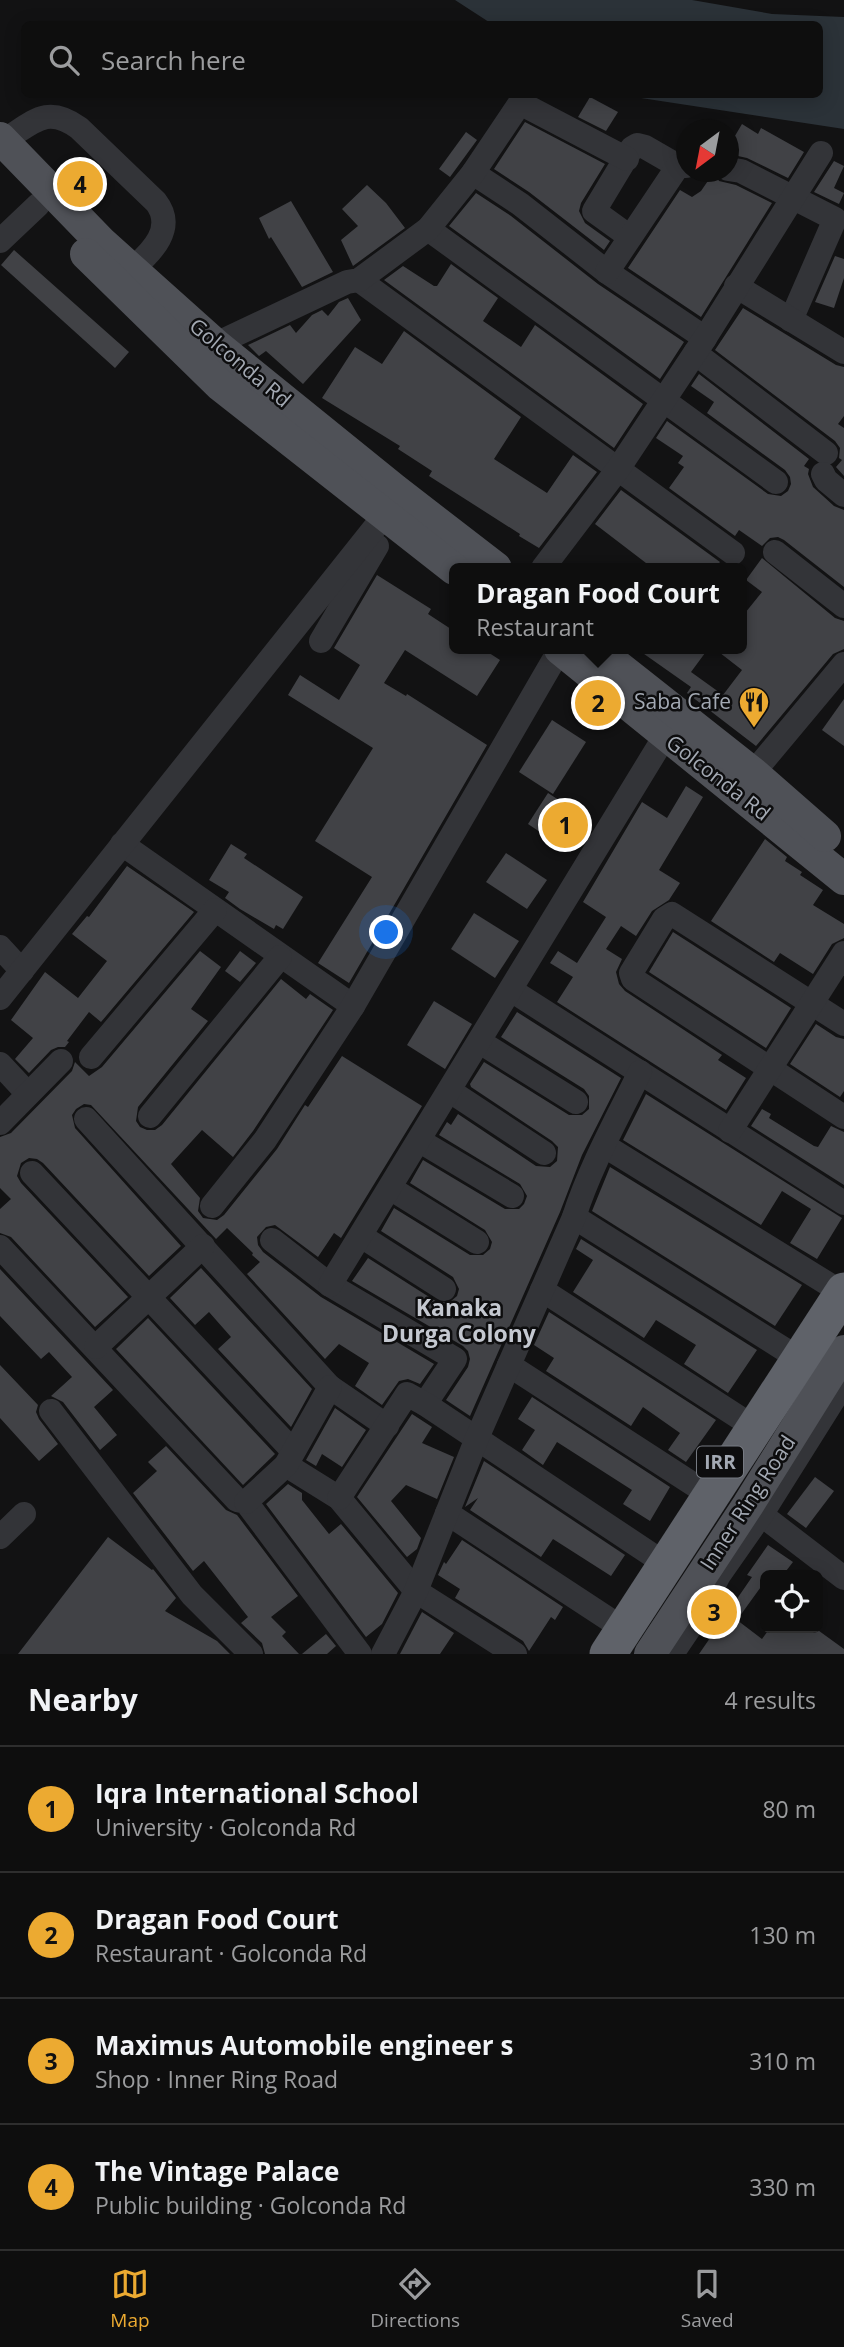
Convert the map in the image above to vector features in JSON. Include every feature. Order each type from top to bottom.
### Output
[{"type":"highway","points":[[619,1644],[840,1283]]},
{"type":"highway","points":[[619,1644],[844,1330]]},
{"type":"main road","name":"Golconda Rd","points":[[1,149],[38,205],[202,350],[395,490],[490,563]]},
{"type":"main road","name":"Golconda Rd","points":[[1,149],[131,269],[202,350],[221,386],[449,565]]},
{"type":"main road","name":"Golconda Rd","points":[[566,654],[844,879]]},
{"type":"main road","name":"Golconda Rd","points":[[602,654],[753,772],[844,852]]},
{"type":"main road","name":"IRR","points":[[597,1654],[619,1644],[658,1559],[790,1353],[840,1283]]},
{"type":"main road","name":"Inner Ring Road","points":[[650,1654],[755,1510],[844,1351]]},
{"type":"street","points":[[202,350],[347,282],[359,280],[428,229],[474,173],[520,103],[627,159]]},
{"type":"street","points":[[1,149],[43,117],[54,115],[65,118],[79,128],[162,210],[163,230],[151,253],[131,269]]},
{"type":"street","points":[[630,237],[594,212],[632,148],[637,145],[645,147],[676,163]]},
{"type":"street","points":[[546,563],[618,469],[821,153]]},
{"type":"street","points":[[739,171],[835,219],[791,320]]},
{"type":"street","points":[[474,173],[520,204],[700,345],[825,464],[826,480],[844,495]]},
{"type":"street","points":[[607,272],[676,174]]},
{"type":"street","points":[[0,240],[38,205]]},
{"type":"street","points":[[428,229],[776,482]]},
{"type":"street","points":[[359,280],[733,553]]},
{"type":"street","points":[[736,286],[844,352]]},
{"type":"street","points":[[321,641],[376,547],[389,519]]},
{"type":"street","points":[[0,998],[122,844],[389,519]]},
{"type":"street","points":[[775,552],[844,606]]},
{"type":"street","points":[[212,1206],[265,1140],[352,1006],[557,654]]},
{"type":"street","points":[[753,772],[844,664]]},
{"type":"street","points":[[330,1285],[665,736]]},
{"type":"street","points":[[122,844],[352,1006]]},
{"type":"street","points":[[91,1057],[215,910]]},
{"type":"street","points":[[844,1024],[672,914],[664,919],[631,973],[633,979],[844,1117]]},
{"type":"street","points":[[0,947],[22,971]]},
{"type":"street","points":[[730,1131],[844,953]]},
{"type":"street","points":[[150,1116],[280,957]]},
{"type":"street","points":[[511,990],[844,1203]]},
{"type":"street","points":[[480,1042],[576,1102]]},
{"type":"street","points":[[0,1123],[61,1061]]},
{"type":"street","points":[[0,1064],[28,1094]]},
{"type":"street","points":[[383,1654],[416,1591],[477,1438],[575,1217],[585,1182],[640,1072]]},
{"type":"street","points":[[450,1091],[544,1153]]},
{"type":"street","points":[[86,1119],[330,1387],[387,1426]]},
{"type":"street","points":[[419,1141],[512,1196]]},
{"type":"street","points":[[605,1146],[840,1283]]},
{"type":"street","points":[[32,1173],[150,1297],[290,1458],[339,1498],[416,1591],[515,1654]]},
{"type":"street","points":[[390,1188],[477,1242]]},
{"type":"street","points":[[575,1217],[790,1353]]},
{"type":"street","points":[[361,1236],[444,1289]]},
{"type":"street","points":[[271,1240],[330,1285],[455,1359],[425,1404]]},
{"type":"street","points":[[96,1347],[203,1246]]},
{"type":"street","points":[[0,1247],[237,1500],[246,1502],[360,1654]]},
{"type":"street","points":[[542,1290],[746,1422]]},
{"type":"street","points":[[509,1365],[702,1490]]},
{"type":"street","points":[[671,1654],[699,1614],[755,1510],[844,1383]]},
{"type":"street","points":[[246,1502],[290,1458],[330,1387]]},
{"type":"street","points":[[339,1498],[407,1394],[658,1559]]},
{"type":"street","points":[[51,1412],[192,1595],[251,1654]]},
{"type":"street","points":[[755,1510],[844,1578]]},
{"type":"street","points":[[447,1513],[619,1644]]},
{"type":"street","points":[[0,1536],[24,1514]]},
{"type":"shaded area","points":[[455,0],[692,0],[772,14],[844,17],[844,129],[641,98],[823,98],[823,21],[487,21]]},
{"type":"building","points":[[589,98],[618,112],[606,131],[578,117]]},
{"type":"building","points":[[525,122],[605,164],[581,203],[579,211],[585,223],[610,241],[604,250],[529,192],[494,169]]},
{"type":"building","points":[[742,124],[758,134],[761,128],[804,152],[788,178],[739,156],[739,129]]},
{"type":"building","points":[[466,132],[477,140],[450,177],[439,169]]},
{"type":"building","points":[[834,161],[844,166],[834,188],[844,193],[839,204],[814,192]]},
{"type":"building","points":[[707,182],[723,182],[736,185],[772,203],[701,317],[628,268],[680,190],[692,197]]},
{"type":"building","points":[[367,185],[386,203],[405,228],[353,266],[341,240],[358,226],[342,209]]},
{"type":"building","points":[[476,193],[511,216],[598,284],[684,342],[660,379],[449,226]]},
{"type":"building","points":[[291,201],[333,272],[302,287],[271,237],[269,239],[259,218]]},
{"type":"building","points":[[14,250],[129,352],[115,368],[1,265]]},
{"type":"building","points":[[835,256],[844,259],[844,278],[834,308],[815,302]]},
{"type":"building","points":[[451,264],[498,298],[483,321],[521,347],[535,325],[643,404],[614,448],[384,280],[403,266],[437,286]]},
{"type":"building","points":[[348,298],[361,320],[303,384],[266,351],[259,356],[248,345],[290,325],[296,333],[312,315],[322,310],[328,316],[339,302]]},
{"type":"building","points":[[743,308],[836,365],[844,367],[844,416],[838,424],[844,428],[844,476],[836,467],[842,460],[839,458],[840,448],[835,441],[715,350]]},
{"type":"building","points":[[404,331],[521,417],[494,459],[547,493],[573,455],[597,472],[539,548],[429,476],[432,471],[398,449],[400,446],[322,398],[355,347],[382,364]]},
{"type":"building","points":[[699,374],[809,459],[804,466],[809,469],[813,487],[834,506],[844,510],[844,587],[784,540],[778,537],[770,538],[762,546],[739,530],[735,536],[669,488],[684,467],[678,463],[683,456],[656,438],[667,421],[768,494],[781,496],[788,491],[791,484],[785,470],[707,413],[714,402],[691,386]]},
{"type":"building","points":[[621,490],[720,562],[646,563],[595,524]]},
{"type":"building","points":[[762,558],[835,618],[844,621],[844,649],[833,654],[756,746],[687,693],[691,687],[644,654],[704,654],[691,672],[723,695],[742,670],[721,654],[747,654],[747,611],[762,592],[747,579]]},
{"type":"building","points":[[377,575],[431,609],[428,614],[449,628],[449,654],[491,654],[500,660],[477,696],[405,650],[384,683],[406,696],[407,694],[487,745],[349,983],[318,963],[372,877],[315,841],[373,748],[288,695],[300,675],[339,700],[360,665],[334,648]]},
{"type":"building","points":[[844,699],[844,746],[822,730]]},
{"type":"building","points":[[552,720],[586,742],[553,794],[519,772]]},
{"type":"building","points":[[686,786],[703,797],[659,870],[680,883],[669,900],[652,911],[636,936],[621,926],[606,949],[622,959],[616,972],[619,984],[625,991],[722,1055],[718,1060],[746,1078],[726,1110],[557,1002],[573,977],[550,963],[558,951],[577,963],[606,917],[583,902],[642,802],[667,818]]},
{"type":"building","points":[[548,793],[588,819],[567,850],[528,824]]},
{"type":"building","points":[[765,839],[787,857],[785,861],[802,872],[800,875],[823,890],[813,905],[844,924],[844,938],[832,944],[813,974],[780,953],[774,962],[711,921]]},
{"type":"building","points":[[231,844],[247,854],[244,858],[303,897],[283,929],[276,925],[274,929],[240,909],[225,898],[229,892],[209,880]]},
{"type":"building","points":[[506,853],[547,880],[527,909],[486,882]]},
{"type":"building","points":[[127,866],[194,912],[101,1022],[89,1012],[65,1047],[51,1050],[29,1073],[15,1059],[33,1038],[11,1020],[45,972],[78,998],[107,961],[72,934],[87,916],[89,917]]},
{"type":"building","points":[[474,913],[519,941],[495,978],[451,949]]},
{"type":"building","points":[[673,932],[791,1008],[766,1048],[649,972]]},
{"type":"building","points":[[200,951],[221,967],[191,1009],[208,1021],[138,1107],[136,1121],[140,1127],[155,1130],[162,1125],[281,979],[306,999],[310,994],[333,1010],[233,1157],[202,1130],[171,1164],[200,1198],[198,1211],[203,1218],[217,1220],[224,1215],[277,1149],[305,1105],[308,1107],[342,1056],[422,1106],[341,1238],[334,1233],[318,1257],[275,1225],[266,1227],[257,1237],[263,1252],[321,1297],[434,1364],[420,1384],[408,1379],[399,1381],[382,1405],[355,1386],[369,1363],[339,1344],[325,1359],[247,1274],[260,1262],[253,1253],[227,1228],[216,1239],[91,1105],[84,1104],[76,1109],[72,1115],[75,1128],[181,1246],[149,1276],[43,1163],[29,1158],[21,1163],[17,1176],[21,1183],[128,1297],[95,1327],[11,1237],[0,1233],[0,1209],[11,1199],[0,1188],[0,1137],[11,1133],[72,1071],[75,1062],[89,1076],[102,1067]]},
{"type":"building","points":[[240,951],[256,963],[240,982],[225,971]]},
{"type":"building","points":[[434,1001],[472,1024],[445,1069],[407,1045]]},
{"type":"building","points":[[517,1012],[621,1078],[582,1155],[560,1212],[470,1416],[446,1400],[468,1367],[468,1351],[352,1281],[368,1258],[437,1302],[450,1302],[457,1296],[459,1289],[453,1277],[381,1231],[394,1208],[470,1255],[483,1255],[490,1249],[492,1242],[485,1230],[410,1183],[423,1160],[505,1209],[519,1209],[524,1204],[527,1196],[520,1184],[439,1135],[447,1122],[451,1125],[458,1114],[536,1166],[550,1167],[557,1161],[558,1147],[552,1141],[471,1087],[470,1084],[484,1062],[569,1115],[582,1115],[589,1109],[589,1096],[584,1089],[501,1037]]},
{"type":"building","points":[[816,1024],[844,1039],[844,1091],[840,1097],[790,1064]]},
{"type":"building","points":[[646,1094],[842,1218],[817,1259],[790,1243],[811,1209],[782,1191],[761,1225],[623,1140]]},
{"type":"building","points":[[762,1109],[771,1114],[769,1118],[814,1146],[818,1147],[831,1126],[844,1132],[844,1185],[751,1126]]},
{"type":"building","points":[[610,1167],[802,1285],[775,1326],[592,1211]]},
{"type":"building","points":[[581,1239],[757,1350],[728,1393],[684,1364],[696,1345],[656,1320],[644,1338],[573,1292],[593,1260],[576,1249]]},
{"type":"building","points":[[201,1268],[312,1389],[291,1427],[218,1349],[231,1337],[209,1312],[195,1325],[170,1298]]},
{"type":"building","points":[[0,1269],[113,1390],[94,1407],[117,1435],[100,1450],[63,1402],[51,1396],[72,1377],[49,1352],[41,1359],[0,1316]]},
{"type":"building","points":[[549,1312],[716,1420],[686,1462],[668,1450],[680,1433],[643,1407],[631,1426],[546,1371],[554,1358],[534,1345]]},
{"type":"building","points":[[148,1318],[275,1454],[243,1485],[116,1349]]},
{"type":"building","points":[[0,1365],[38,1405],[36,1412],[39,1419],[58,1444],[39,1461],[0,1418]]},
{"type":"building","points":[[532,1397],[670,1487],[650,1521],[623,1504],[632,1490],[557,1442],[543,1465],[522,1450],[535,1430],[518,1419]]},
{"type":"building","points":[[335,1408],[366,1430],[342,1467],[322,1454],[316,1466],[306,1460]]},
{"type":"building","points":[[412,1414],[432,1427],[422,1443],[454,1457],[437,1499],[406,1485],[391,1501],[421,1538],[417,1549],[407,1557],[357,1497]]},
{"type":"building","points":[[166,1446],[226,1510],[237,1515],[298,1596],[271,1617],[286,1632],[282,1636],[299,1654],[265,1654],[262,1643],[241,1623],[248,1617],[204,1561],[193,1571],[133,1493],[157,1471],[148,1462]]},
{"type":"building","points":[[484,1461],[625,1555],[611,1576],[553,1539],[541,1557],[470,1510],[478,1498],[465,1507]]},
{"type":"building","points":[[815,1477],[834,1491],[806,1528],[787,1514]]},
{"type":"building","points":[[288,1484],[302,1493],[302,1500],[329,1534],[341,1524],[398,1593],[382,1624],[366,1637],[266,1504]]},
{"type":"building","points":[[108,1537],[153,1569],[176,1598],[165,1611],[217,1641],[230,1654],[18,1654]]},
{"type":"building","points":[[462,1540],[563,1607],[555,1620],[551,1617],[529,1651],[523,1641],[455,1598],[460,1589],[438,1575],[444,1562],[446,1564]]},
{"type":"building","points":[[768,1545],[793,1562],[787,1570],[760,1570],[760,1588],[737,1620],[762,1639],[766,1633],[822,1633],[844,1649],[844,1654],[699,1654],[752,1577],[747,1575]]},
{"type":"building","points":[[422,1612],[454,1633],[440,1654],[400,1654]]},
{"type":"building","points":[[326,1634],[336,1646],[327,1654],[302,1654]]},
{"type":"place","name":"The Vintage Palace","points":[[80,184]]},
{"type":"place","name":"Dragan Food Court","points":[[598,703]]},
{"type":"place","name":"Saba Cafe","points":[[754,729]]},
{"type":"place","name":"Iqra International School","points":[[565,825]]},
{"type":"place","name":"Maximus Automobile engineer s","points":[[714,1612]]},
{"type":"district","name":"Kanaka Durga Colony","points":[[459,1321]]}]
